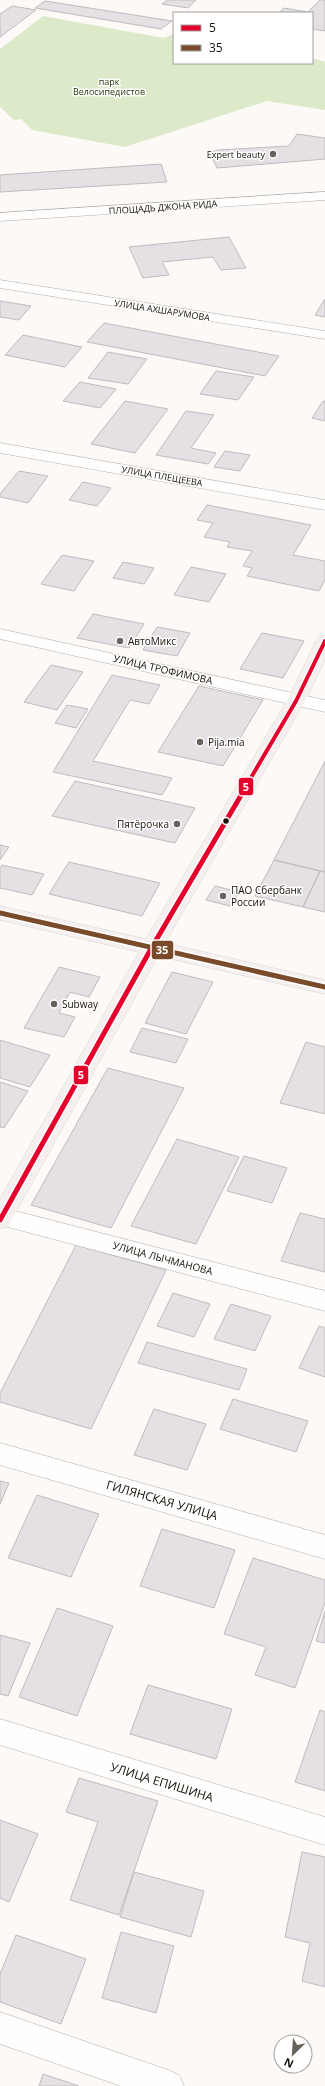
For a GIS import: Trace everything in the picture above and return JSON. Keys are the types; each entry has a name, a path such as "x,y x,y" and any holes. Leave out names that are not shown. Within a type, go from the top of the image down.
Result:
{"main road":[{"path":"1,1218 152,947 296,700 325,641"},
{"path":"0,913 325,987"}],"street":[{"name":"ПЛОЩАДЬ ДЖОНА РИДА","path":"0,217 325,196"},
{"name":"УЛИЦА АХШАРУМОВА","path":"2,284 325,336"},
{"name":"УЛИЦА ПЛЕЩЕЕВА","path":"0,448 325,505"},
{"name":"УЛИЦА ТРОФИМОВА","path":"0,634 325,706"},
{"name":"УЛИЦА ЛЫЧМАНОВА","path":"1,1218 325,1301"},
{"name":"ГИЛЯНСКАЯ УЛИЦА","path":"0,1454 325,1547"},
{"name":"УЛИЦА ЕПИШИНА","path":"0,1732 325,1831"},
{"path":"0,2028 168,2086"}],"green space":[{"name":"парк Велосипедистов","path":"43,16 164,38 173,34 173,64 313,64 313,58 325,62 325,110 267,101 125,147 32,130 21,119 14,120 0,107 0,49"}],"building":[{"path":"167,0 196,0 188,8 162,4"},
{"path":"320,0 325,0 325,31 313,29 313,12 308,12"},
{"path":"45,1 172,21 161,29 35,8"},
{"path":"12,6 36,10 0,37 0,14"},
{"path":"284,8 308,12 280,12"},
{"path":"297,134 325,138 325,159 217,168 211,156 212,152 218,150 289,146"},
{"path":"161,164 167,182 0,192 0,175"},
{"path":"229,237 246,268 221,270 213,257 162,262 169,275 143,278 129,247"},
{"path":"325,299 325,317 315,315"},
{"path":"0,301 31,306 19,320 0,317"},
{"path":"104,323 279,356 265,376 87,342"},
{"path":"23,335 82,347 65,367 5,355"},
{"path":"108,352 147,359 128,384 88,378"},
{"path":"216,371 254,377 238,400 200,394"},
{"path":"80,382 116,389 100,408 63,401"},
{"path":"125,401 168,409 135,453 91,444"},
{"path":"323,401 325,401 325,421 312,418"},
{"path":"186,411 214,415 191,448 216,453 208,464 156,455"},
{"path":"225,451 250,455 240,471 214,467"},
{"path":"19,471 48,476 28,503 0,497 0,494"},
{"path":"83,482 111,488 97,506 69,500"},
{"path":"207,505 311,525 293,555 325,561 325,580 319,591 247,576 252,568 243,566 252,551 227,547 230,542 204,537 213,523 197,520"},
{"path":"62,555 94,561 74,591 41,584"},
{"path":"123,562 154,568 144,584 113,578"},
{"path":"191,567 226,574 209,602 174,595"},
{"path":"93,614 144,624 129,648 77,638"},
{"path":"157,627 190,633 177,656 143,650"},
{"path":"262,633 304,641 283,678 240,669"},
{"path":"51,665 83,672 57,710 24,702"},
{"path":"112,675 160,685 149,704 130,700 93,761 172,778 162,795 53,772"},
{"path":"199,686 263,700 223,766 158,752"},
{"path":"67,705 88,709 76,728 55,723"},
{"path":"325,761 325,872 274,860"},
{"path":"75,781 195,808 175,843 52,816"},
{"path":"0,845 9,847 0,860"},
{"path":"274,860 320,871 303,907 255,896"},
{"path":"69,862 160,883 142,916 49,894"},
{"path":"2,865 44,874 32,895 0,888 0,868"},
{"path":"320,871 325,872 325,912 303,907"},
{"name":"ПАО Сбербанк России","path":"215,886 239,892 230,906 206,900"},
{"path":"59,967 100,977 89,997 70,992 59,1013 75,1017 64,1037 24,1028"},
{"path":"172,972 213,982 186,1034 145,1023"},
{"path":"142,1028 188,1039 176,1063 130,1052"},
{"path":"0,1040 50,1055 30,1087 0,1078"},
{"path":"306,1042 325,1047 325,1114 280,1103"},
{"path":"108,1068 184,1088 111,1228 31,1205"},
{"path":"0,1082 28,1091 4,1128 0,1127"},
{"path":"177,1139 239,1157 196,1244 131,1226"},
{"path":"244,1156 287,1168 272,1203 227,1191"},
{"path":"300,1213 325,1219 325,1272 281,1261"},
{"path":"76,1245 166,1270 91,1429 0,1402 0,1393"},
{"path":"173,1293 210,1304 194,1337 157,1326"},
{"path":"231,1304 271,1316 255,1351 214,1339"},
{"path":"319,1326 325,1328 325,1377 299,1368"},
{"path":"147,1342 247,1369 239,1390 138,1363"},
{"path":"233,1399 308,1421 296,1452 220,1429"},
{"path":"154,1409 206,1424 187,1470 134,1455"},
{"path":"0,1481 9,1483 0,1504"},
{"path":"37,1495 99,1514 71,1577 8,1558"},
{"path":"162,1529 235,1550 214,1608 140,1586"},
{"path":"253,1558 325,1580 325,1603 295,1688 255,1675 266,1647 224,1634"},
{"path":"57,1608 113,1626 77,1716 19,1697"},
{"path":"325,1611 325,1643 316,1641"},
{"path":"0,1635 30,1643 8,1696 0,1694"},
{"path":"148,1685 232,1709 216,1759 130,1734"},
{"path":"320,1710 325,1712 325,1791 295,1782"},
{"path":"79,1778 158,1801 119,1915 70,1900 98,1822 66,1812"},
{"path":"0,1820 38,1834 9,1902 0,1898"},
{"path":"302,1852 325,1857 325,1987 302,1981 310,1943 285,1937"},
{"path":"134,1872 204,1891 191,1937 120,1917"},
{"path":"121,1932 174,1946 156,2013 102,1998"},
{"path":"16,1935 86,1959 61,2024 0,2002 0,1974"},
{"path":"43,2074 79,2086 39,2086"}],"transit line":[{"name":"5","path":"0,1220 152,947 296,701 325,641"},
{"name":"35","path":"0,913 325,987"}],"place":[{"name":"Expert beauty","path":"273,154"},
{"name":"АвтоМикс","path":"120,641"},
{"name":"Pija.mia","path":"200,742"},
{"name":"Пятёрочка","path":"177,824"},
{"name":"ПАО Сбербанк России","path":"223,896"},
{"name":"Subway","path":"54,1004"}]}
